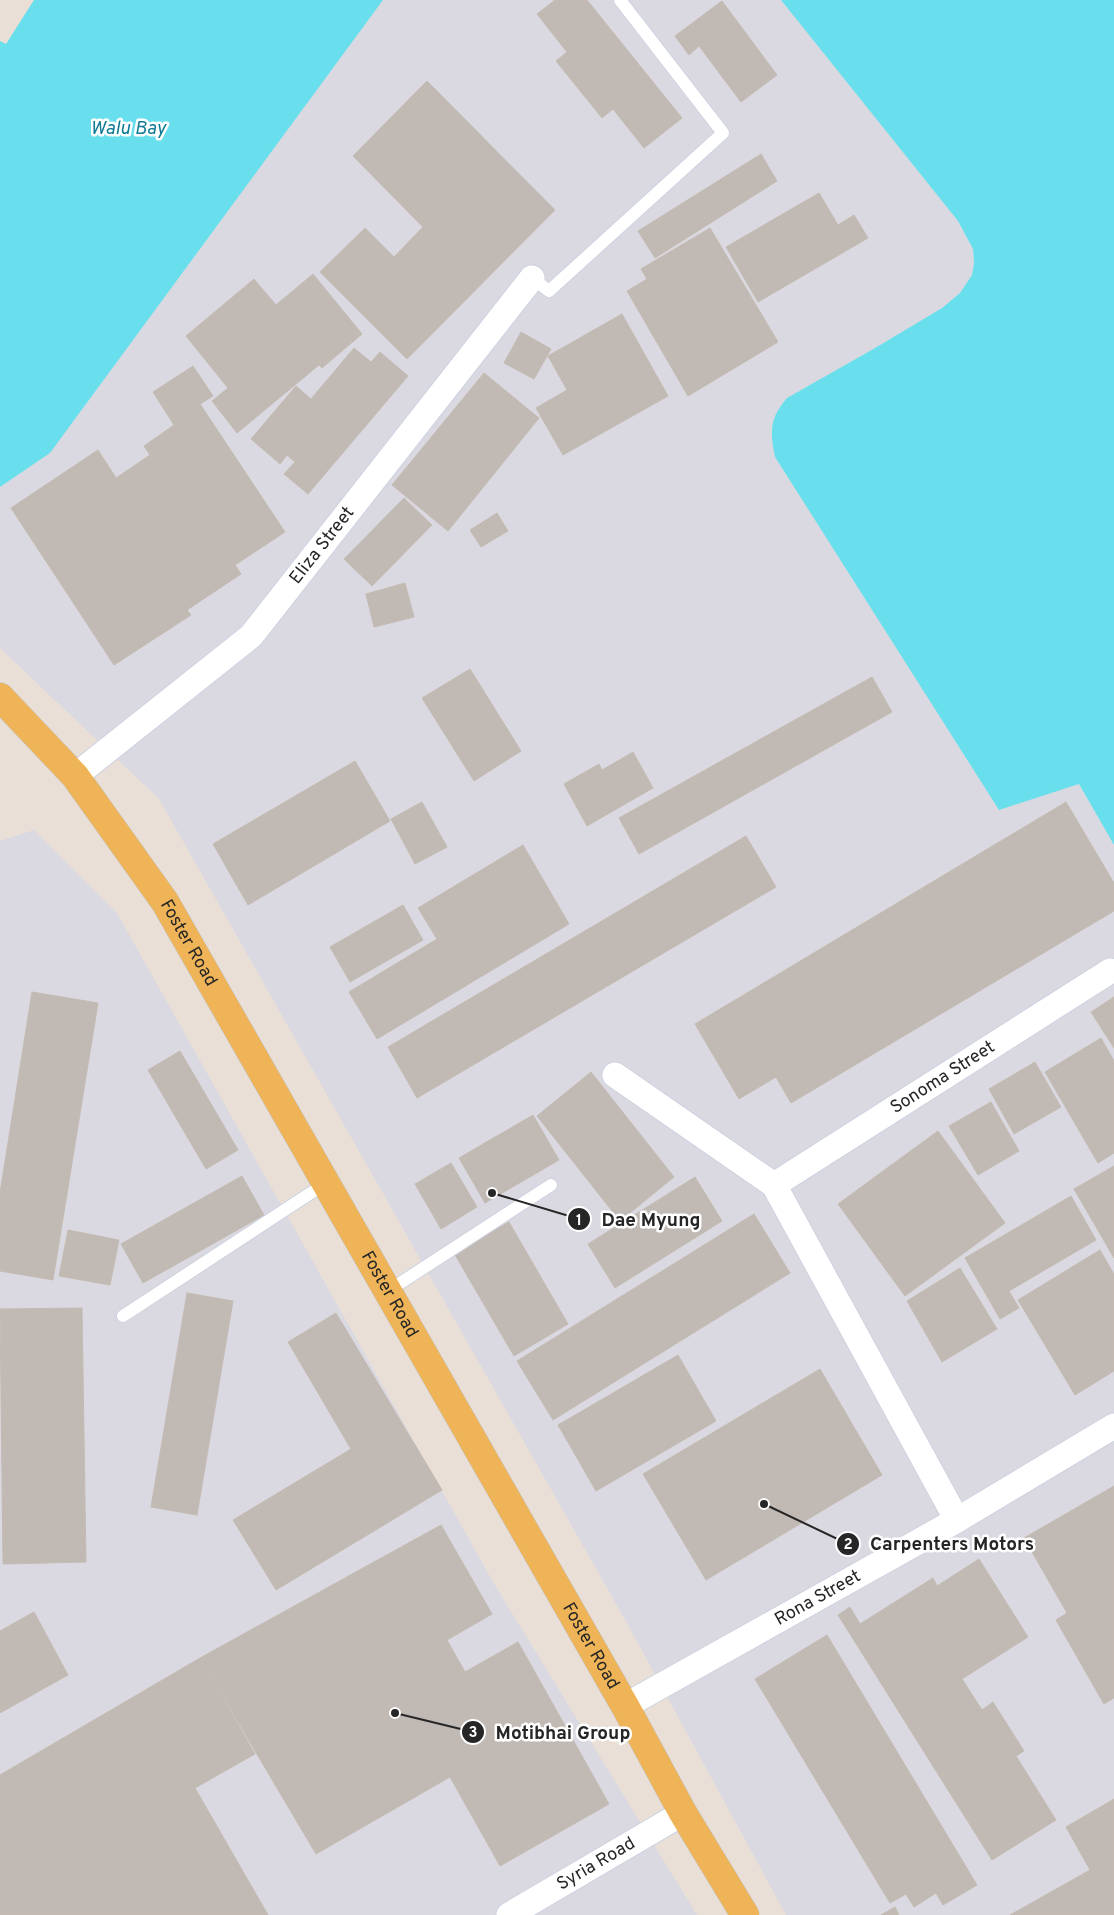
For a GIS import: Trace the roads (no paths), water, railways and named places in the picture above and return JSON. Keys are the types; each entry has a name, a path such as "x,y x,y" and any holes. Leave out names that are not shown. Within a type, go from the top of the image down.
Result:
{"main road":[{"name":"Foster Road","path":"0,697 75,776 165,902 624,1706 683,1813 745,1915"}],"street":[{"name":"Eliza Street","path":"75,776 251,636 532,278"},
{"name":"Sonoma Street","path":"774,1185 1110,971"},
{"path":"615,1076 774,1185 958,1520"},
{"name":"Rona Street","path":"624,1706 958,1520 1114,1426"},
{"name":"Syria Road","path":"509,1915 683,1813"}],"lane":[{"path":"532,278 549,291 723,133 620,0"},
{"path":"123,1316 326,1182"},
{"path":"388,1291 551,1184"}],"water":[{"name":"Walu Bay","path":"34,0 383,0 50,453 0,487 0,41 6,44"},
{"path":"781,0 1114,0 1114,845 1079,784 999,810 775,457 772,426 777,413 787,398 942,308 960,293 972,275 974,263 973,249 958,221"}],"place":[{"name":"Dae Myung","path":"492,1193"},
{"name":"Carpenters Motors","path":"764,1504"},
{"name":"Motibhai Group","path":"395,1713"}]}
